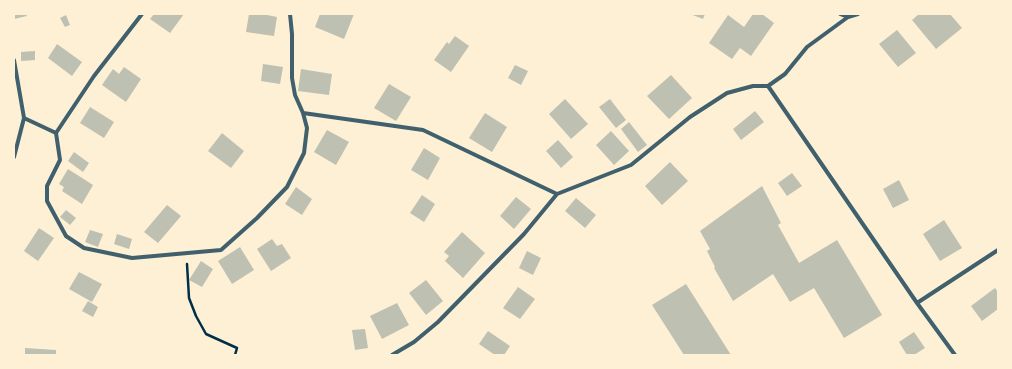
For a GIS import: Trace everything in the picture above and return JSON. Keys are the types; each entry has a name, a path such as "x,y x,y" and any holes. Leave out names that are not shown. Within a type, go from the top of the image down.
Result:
{"street":[{"path":"142,14 94,76 56,133 60,160 47,186 47,201 66,236 84,248 132,258 221,250 257,218 287,187 304,153 307,128 303,113 294,96 290,14"},
{"path":"840,14 848,17"},
{"path":"392,355 414,342 438,322 524,234 557,194 631,165 690,117 727,93 753,86 768,86 785,74 807,47 848,17 858,14"},
{"path":"14,60 24,118 14,157"},
{"path":"768,86 917,303 955,355"},
{"path":"303,113 423,130 557,194"},
{"path":"24,118 56,133"},
{"path":"917,303 998,250"}],"path":[{"path":"187,254 189,298 196,316 206,334 237,348 235,355"}],"building":[{"path":"14,14 26,14 27,16 14,19"},
{"path":"154,14 184,14 170,33 150,19"},
{"path":"249,14 262,14 277,17 274,36 246,32"},
{"path":"320,14 354,14 344,39 315,27"},
{"path":"690,14 705,14 703,19"},
{"path":"753,14 762,14 774,23 751,56 740,48 732,59 709,43 728,15 744,27"},
{"path":"919,14 950,14 962,28 936,49 912,20"},
{"path":"66,15 70,25 65,27 60,18"},
{"path":"897,30 916,53 898,67 879,44"},
{"path":"455,36 469,46 451,72 434,60 447,42 449,44"},
{"path":"57,44 82,62 72,76 48,58"},
{"path":"35,51 35,60 21,61 21,52"},
{"path":"263,64 283,67 280,84 261,81"},
{"path":"515,65 528,71 521,85 508,78"},
{"path":"124,67 141,79 126,102 102,85 113,69 119,74"},
{"path":"301,69 332,74 329,95 298,91"},
{"path":"671,75 692,98 669,119 647,96"},
{"path":"389,84 411,97 396,121 374,108"},
{"path":"565,99 588,124 571,139 549,114"},
{"path":"610,99 626,120 616,128 599,107"},
{"path":"90,107 114,122 104,138 80,123"},
{"path":"755,111 764,122 741,140 733,129"},
{"path":"485,113 507,127 492,152 469,138"},
{"path":"629,122 647,145 638,152 621,129"},
{"path":"327,130 349,142 336,165 314,152"},
{"path":"611,131 629,151 614,165 596,145"},
{"path":"222,133 244,151 231,168 208,151"},
{"path":"558,140 573,157 561,168 546,151"},
{"path":"424,148 440,158 428,180 411,170"},
{"path":"74,152 89,163 83,172 68,161"},
{"path":"670,162 688,181 662,205 645,186"},
{"path":"68,169 93,185 82,204 62,191 64,187 59,184"},
{"path":"792,173 802,186 787,196 778,183"},
{"path":"899,180 909,200 893,208 883,189"},
{"path":"762,186 781,223 778,225 799,263 837,240 882,315 844,338 814,288 790,302 773,274 733,301 714,268 715,267 707,251 710,249 700,231"},
{"path":"296,187 312,199 302,215 285,204"},
{"path":"422,195 435,204 424,222 410,213"},
{"path":"516,197 531,209 514,229 500,216"},
{"path":"576,198 596,215 585,228 565,211"},
{"path":"167,205 181,216 158,243 144,232"},
{"path":"66,210 76,218 70,225 60,217"},
{"path":"944,220 962,248 940,261 923,234"},
{"path":"39,228 54,238 38,261 24,251"},
{"path":"90,230 103,234 98,247 85,242"},
{"path":"462,232 485,253 463,278 445,261 449,256 444,252"},
{"path":"117,234 132,239 129,249 114,244"},
{"path":"272,239 277,246 282,244 291,258 271,271 257,249"},
{"path":"240,247 254,270 232,284 218,261"},
{"path":"527,251 541,258 533,275 519,268"},
{"path":"201,261 213,269 202,287 189,280"},
{"path":"79,272 102,284 92,302 69,289"},
{"path":"426,280 443,301 426,315 409,293"},
{"path":"686,284 731,355 684,355 652,305"},
{"path":"518,287 535,299 520,319 503,308"},
{"path":"995,288 998,292 998,309 982,321 971,306"},
{"path":"88,301 98,307 93,317 82,311"},
{"path":"397,303 409,325 382,339 370,316"},
{"path":"365,329 368,348 355,350 352,330"},
{"path":"488,331 510,346 504,355 495,355 479,344"},
{"path":"914,332 925,348 914,355 907,355 899,342"},
{"path":"25,348 56,350 56,355 25,355"}]}
